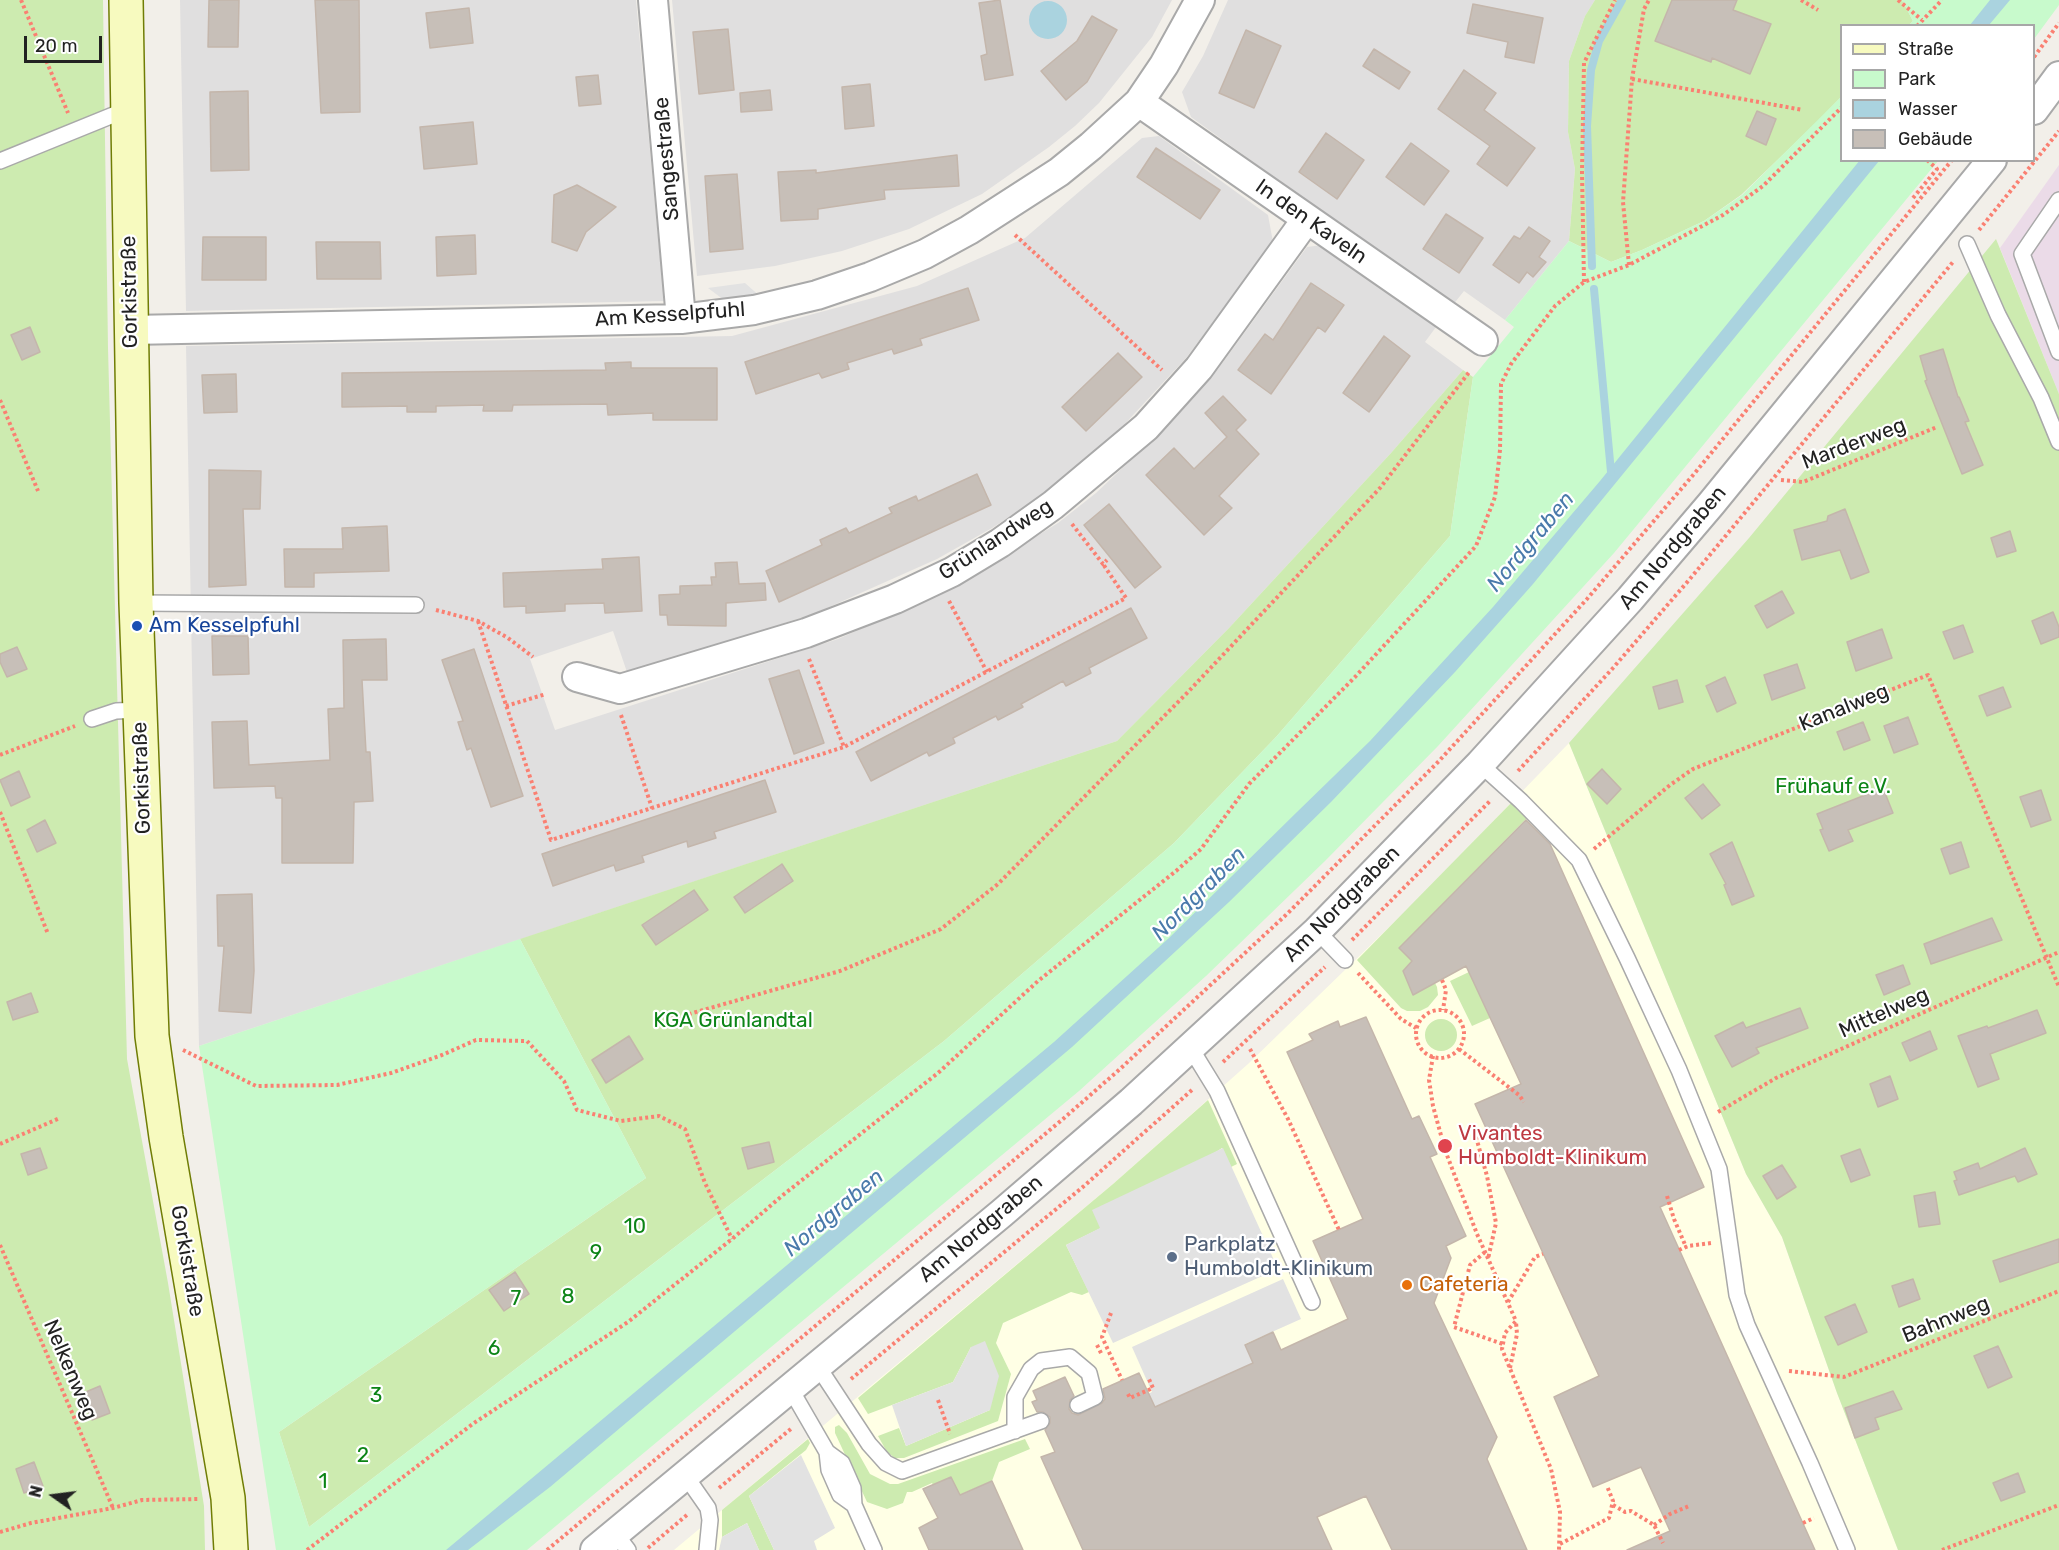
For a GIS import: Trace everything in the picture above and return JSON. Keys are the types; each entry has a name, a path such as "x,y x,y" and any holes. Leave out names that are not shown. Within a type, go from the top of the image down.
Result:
{"main road":[{"name":"Gorkistraße","path":"126,0 136,603 152,1036 170,1160 228,1498 231,1550"}],"street":[{"name":"Sangestraße","path":"654,0 681,319"},
{"name":"Am Kesselpfuhl","path":"131,330 681,319 754,310 817,295 870,277 925,254 969,230 1059,172 1139,102 1164,65 1200,0"},
{"path":"2035,109 2059,76"},
{"name":"In den Kaveln","path":"1139,102 1483,342"},
{"name":"Am Nordgraben","path":"612,1544 685,1475 1002,1213 1131,1102 1317,931 1480,764 1583,652 1696,521 1990,162"},
{"name":"Grünlandweg","path":"578,677 620,689 806,633 895,599 952,572 1000,543 1053,505 1146,427 1199,368 1306,220"}],"lane":[{"path":"0,161 128,109"},
{"path":"2059,200 2022,254 2059,352"},
{"path":"1967,244 1998,315 2041,398 2059,442"},
{"path":"136,603 416,605"},
{"path":"92,719 116,711 139,710"},
{"path":"1480,764 1517,797 1579,860 1628,958 1674,1060 1719,1169 1737,1295 1747,1325 1847,1550"},
{"path":"1317,931 1345,960"},
{"path":"1190,1047 1217,1091 1312,1302"},
{"path":"1015,1431 1015,1397 1031,1369 1041,1361 1070,1357 1089,1373 1095,1397 1078,1405"},
{"path":"817,1365 869,1444 886,1463 903,1471 1041,1421"},
{"path":"790,1388 827,1452 829,1470 840,1495 854,1505 874,1550"},
{"path":"685,1475 708,1508 710,1520 707,1550"}],"path":[{"path":"21,0 75,130"},
{"path":"1584,282 1582,172 1584,63 1615,0"},
{"path":"1629,265 1623,202 1632,79 1644,9 1649,0"},
{"path":"1801,0 1818,10"},
{"path":"1898,0 1922,20"},
{"path":"1919,24 1942,0"},
{"path":"2035,56 2059,23"},
{"path":"1632,79 1803,110"},
{"path":"307,1550 474,1423 628,1322 783,1195 938,1073 1038,981 1201,849 1249,784 1355,677 1476,546 1496,497 1500,450 1501,384 1511,364 1555,306 1584,282 1629,265 1723,215 1763,186 1840,109"},
{"path":"1913,198 1937,170 1929,162"},
{"path":"546,1550 1120,1070 1296,905 1439,761 1587,599 1694,474 1950,162"},
{"path":"1016,235 1162,371"},
{"path":"654,1024 840,971 941,929 998,884 1196,684 1380,489 1470,371"},
{"path":"0,399 38,491"},
{"name":"Marderweg","path":"1780,480 1803,482 1937,427"},
{"path":"478,621 550,840 844,747 1126,598 1071,522"},
{"path":"1103,564 1107,560"},
{"path":"948,599 987,672"},
{"path":"416,605 478,621 508,638 533,657"},
{"path":"808,658 844,747"},
{"name":"Kanalweg","path":"1579,860 1670,785 1693,769 1928,675 2046,957"},
{"path":"506,706 546,694"},
{"path":"619,707 652,808"},
{"path":"0,755 92,719"},
{"path":"0,812 48,934"},
{"name":"Mittelweg","path":"1724,1109 1776,1078 2059,952"},
{"path":"2046,957 2059,987"},
{"path":"1345,960 1401,1018 1416,1028"},
{"path":"1442,980 1446,990 1443,1010"},
{"path":"1443,1010 1455,1015 1462,1024 1464,1037 1458,1049 1450,1055 1438,1058 1427,1054 1419,1047 1416,1028 1420,1020 1430,1012 1443,1010"},
{"path":"152,1036 256,1086 337,1085 392,1073 476,1040 527,1041 564,1081 577,1110 621,1121 659,1116 685,1129 705,1183 732,1239"},
{"path":"1250,1048 1288,1119 1339,1230"},
{"path":"1458,1049 1519,1095 1524,1102"},
{"path":"1433,1056 1429,1080 1442,1139"},
{"path":"0,1144 60,1118"},
{"path":"1476,1137 1488,1176 1496,1223 1488,1260"},
{"path":"1445,1150 1488,1260 1516,1321 1517,1334 1510,1370"},
{"path":"1667,1196 1674,1220 1687,1246 1679,1250"},
{"name":"Nelkenweg","path":"0,1245 113,1508"},
{"path":"1485,1252 1470,1265 1454,1327 1503,1344"},
{"path":"1508,1303 1534,1257 1543,1254"},
{"name":"Bahnweg","path":"1767,1368 1844,1377 2059,1291"},
{"path":"1111,1313 1102,1337 1122,1380"},
{"path":"1516,1321 1505,1333 1502,1349 1551,1469 1560,1512 1559,1547"},
{"path":"1128,1394 1130,1398 1153,1388 1148,1377"},
{"path":"938,1400 948,1428"},
{"path":"1559,1547 1609,1518 1613,1501 1607,1486"},
{"path":"0,1532 31,1523 113,1508 142,1500 228,1498"},
{"path":"1612,1505 1625,1512 1631,1511 1654,1525 1662,1543"},
{"path":"1942,1550 2059,1505"},
{"path":"1654,1525 1670,1514 1689,1506"}],"shaded area":[{"path":"180,0 636,0 664,301 186,311"},
{"path":"672,0 1172,0 1152,37 1099,103 1049,147 982,194 909,229 842,251 775,266 697,276"},
{"path":"1228,0 1595,0 1585,16 1569,61 1568,132 1575,169 1569,241 1505,320 1464,291 1452,306 1191,117 1182,92 1203,56"},
{"path":"1159,136 1268,215 1273,242 1187,357 1108,442 1048,492 992,528 937,559 818,612 628,675 613,631 530,659 555,730 838,639 919,603 1058,523 1096,493 1173,420 1218,369 1307,247 1322,245 1436,327 1425,342 1463,370 1391,453 1229,628 1117,741 199,1046 186,346 732,336 917,286 1025,238 1142,138"},
{"path":"2059,165 2059,394 2000,248"},
{"path":"745,283 762,298 724,300 708,288"},
{"name":"Vivantes Humboldt-Klinikum","path":"1569,743 1746,1174 1782,1237 1837,1393 1898,1550 674,1550 1113,1184 1248,1064 1414,903"},
{"name":"Parkplatz Humboldt-Klinikum","path":"1223,1148 1278,1269 1113,1343 1066,1245 1100,1228 1092,1210"},
{"path":"1283,1279 1301,1319 1245,1344 1253,1363 1145,1412 1140,1398 1152,1392 1132,1347"},
{"path":"985,1341 999,1376 990,1410 906,1446 892,1405 953,1382 971,1347"},
{"path":"801,1455 835,1528 814,1541 817,1550 774,1550 749,1496"},
{"path":"747,1523 759,1550 719,1550 722,1537"}],"green space":[{"path":"0,0 103,0 108,348 127,1059 168,1283 204,1506 205,1550 0,1550"},
{"path":"1595,0 1902,0 1913,21 1910,24 1840,24 1840,98 1817,122 1741,195 1704,221 1611,262 1569,241 1575,169 1568,132 1569,61 1585,16"},
{"path":"1902,0 2059,0 2059,5 2035,38 2035,24 1910,24 1913,21"},
{"path":"1840,98 1840,162 1937,162 1614,553 1438,746 1325,861 1206,976 1079,1091 527,1550 276,1550 199,1046 520,939 646,1178 279,1432 309,1527 944,1041 1174,843 1276,737 1450,536 1473,377 1514,327 1505,320 1569,241 1611,262 1704,221 1742,195"},
{"name":"Frühauf e.V.","path":"1996,239 2059,394 2059,1550 1898,1550 1837,1393 1782,1237 1746,1174 1569,743 1749,538"},
{"name":"KGA Grünlandtal","path":"1463,370 1473,377 1450,536 1276,737 1174,843 944,1041 309,1527 279,1432 646,1178 520,939 1117,741 1229,628 1391,453"},
{"path":"1511,803 1527,818 1399,948 1412,961 1403,971 1413,994 1435,983 1438,995 1428,1007 1420,1011 1407,1011 1401,1008 1357,960"},
{"path":"1469,972 1490,1018 1472,1026 1450,981"},
{"path":"1441,1019 1452,1024 1457,1035 1452,1046 1441,1051 1430,1046 1425,1035 1430,1024"},
{"path":"1208,1100 1237,1164 1231,1167 1222,1148 1101,1228 1066,1245 1089,1292 1082,1295 1071,1292 1003,1323 996,1343 1011,1374 998,1421 904,1458 895,1458 887,1452 878,1436 899,1428 906,1446 990,1410 971,1347 953,1382 868,1414 858,1398 1113,1184"},
{"path":"839,1425 847,1433 870,1474 890,1484 898,1484 1025,1439 1030,1449 999,1462 992,1481 954,1497 957,1490 951,1477 907,1492 903,1503 887,1509 867,1502 835,1433 835,1427"},
{"path":"808,1439 810,1443 806,1450 749,1496 774,1550 759,1550 747,1523 722,1537 722,1510"}],"water":[{"path":"1990,0 2010,0 1990,24 1971,24"},
{"path":"1048,1 1061,7 1067,20 1061,33 1048,39 1035,33 1029,20 1035,7"},
{"path":"1858,162 1878,162 1533,584 1455,672 1331,802 1229,902 1072,1047 550,1487 468,1550 446,1550 1054,1042 1169,938 1370,741 1493,607 1600,481"}],"building":[{"path":"209,0 239,0 238,47 208,47"},
{"path":"315,0 359,0 360,112 321,113"},
{"path":"1000,0 1013,75 985,80 981,56 987,54 979,3"},
{"path":"1672,0 1737,0 1733,10 1771,24 1750,74 1712,58 1711,62 1655,41"},
{"path":"1473,4 1543,18 1534,63 1505,57 1508,42 1467,33"},
{"path":"469,8 473,43 430,48 426,13"},
{"path":"1092,16 1117,30 1087,82 1066,100 1041,71 1077,41"},
{"path":"728,29 734,90 699,94 693,32"},
{"path":"1246,30 1281,46 1254,108 1219,93"},
{"path":"1374,49 1410,72 1399,89 1363,66"},
{"path":"1464,70 1496,93 1484,110 1535,148 1507,186 1477,164 1490,146 1438,109"},
{"path":"598,75 601,104 579,106 576,77"},
{"path":"870,84 874,126 845,129 842,87"},
{"path":"770,90 772,110 741,112 740,93"},
{"path":"248,91 249,170 211,171 210,92"},
{"path":"1757,111 1776,119 1766,145 1746,136"},
{"path":"473,122 477,164 424,169 420,127"},
{"path":"1326,133 1364,160 1337,199 1299,172"},
{"path":"1411,143 1449,171 1424,205 1386,177"},
{"path":"1156,148 1220,190 1200,219 1137,177"},
{"path":"957,155 959,186 884,190 885,199 818,209 818,219 781,221 778,172 816,170 816,173"},
{"path":"737,174 743,249 710,252 705,176"},
{"path":"577,185 616,207 586,232 577,251 552,242 554,195"},
{"path":"1446,214 1483,238 1459,273 1423,249"},
{"path":"1529,227 1550,241 1539,257 1546,262 1533,277 1527,272 1519,283 1493,265 1514,236 1520,239"},
{"path":"475,235 476,274 437,276 436,237"},
{"path":"203,237 266,237 266,280 202,280"},
{"path":"316,242 380,242 381,279 317,279"},
{"path":"1311,283 1344,305 1325,332 1318,327 1271,394 1238,370 1265,334 1273,340"},
{"path":"968,288 979,320 920,339 922,345 894,354 892,349 847,363 849,369 822,378 819,373 756,394 745,362"},
{"path":"30,327 40,352 22,360 11,335"},
{"path":"1384,336 1410,356 1369,412 1343,393"},
{"path":"1943,349 1958,397 1969,421 1965,422 1983,465 1962,474 1925,381 1927,380 1920,356"},
{"path":"1118,353 1142,377 1086,431 1062,407"},
{"path":"631,362 631,368 717,368 717,420 653,420 653,413 608,415 607,404 513,405 512,411 483,411 484,405 436,406 436,412 407,412 407,406 342,407 342,373 606,370 605,363"},
{"path":"236,374 237,412 204,413 202,375"},
{"path":"1223,396 1246,420 1236,430 1259,454 1219,496 1232,508 1204,535 1146,475 1174,448 1194,469 1227,437 1205,413"},
{"path":"209,470 261,471 260,509 243,509 246,585 209,587"},
{"path":"977,474 991,505 779,602 766,571 822,545 820,540 846,528 849,533 892,513 889,508 916,496 918,501"},
{"path":"1109,504 1161,567 1135,588 1084,525"},
{"path":"1845,509 1869,572 1851,579 1840,550 1802,560 1794,530 1827,521 1828,516"},
{"path":"387,526 389,571 314,573 314,587 285,587 284,549 343,549 342,528"},
{"path":"2010,531 2016,551 1997,557 1991,538"},
{"path":"639,557 642,611 605,613 604,603 565,604 565,611 526,613 526,606 504,607 503,573 603,569 602,559"},
{"path":"737,562 739,584 765,583 766,600 726,603 726,626 668,625 667,615 660,615 659,595 680,594 680,586 712,585 711,577 716,577 715,563"},
{"path":"1782,591 1794,613 1767,628 1755,606"},
{"path":"1131,608 1147,638 1089,668 1091,673 1066,686 1063,681 1021,704 1023,707 998,720 996,716 953,738 955,743 929,756 927,752 871,781 856,752"},
{"path":"2053,612 2059,627 2059,637 2041,644 2032,621"},
{"path":"1963,625 1973,652 1954,659 1943,632"},
{"path":"1882,629 1892,658 1856,671 1847,642"},
{"path":"212,636 248,636 249,674 213,675"},
{"path":"386,639 387,680 362,680 366,752 370,752 373,801 354,802 353,863 282,863 282,798 276,798 275,786 214,788 212,722 247,721 249,765 330,760 328,709 344,708 343,640"},
{"path":"17,647 27,669 7,677 0,662 0,654"},
{"path":"474,649 523,796 491,807 471,748 467,750 458,722 463,721 442,660"},
{"path":"1797,664 1805,688 1772,700 1764,675"},
{"path":"799,670 824,743 794,754 769,679"},
{"path":"1725,677 1736,703 1717,712 1706,686"},
{"path":"1677,680 1683,702 1659,709 1653,687"},
{"path":"2003,687 2011,707 1987,716 1979,696"},
{"path":"1908,717 1918,744 1894,753 1884,726"},
{"path":"1863,722 1870,740 1844,750 1837,732"},
{"path":"1602,769 1621,789 1607,804 1587,784"},
{"path":"19,771 30,797 11,806 0,780"},
{"path":"765,780 776,812 714,832 716,838 688,847 687,841 642,856 644,862 616,871 614,865 553,886 542,854"},
{"path":"1703,784 1720,805 1702,819 1685,798"},
{"path":"1883,788 1893,813 1848,830 1853,841 1829,851 1820,830 1823,829 1817,814"},
{"path":"2041,790 2051,820 2031,827 2020,797"},
{"path":"45,820 56,843 37,852 27,830"},
{"path":"1526,820 1550,844 1704,1187 1660,1207 1815,1550 1627,1550 1670,1531 1641,1467 1593,1487 1554,1397 1599,1376 1475,1104 1521,1084 1466,966 1413,995 1403,971 1412,961 1399,948"},
{"path":"1732,842 1754,896 1732,905 1724,885 1726,884 1710,854"},
{"path":"1961,842 1969,867 1950,874 1941,849"},
{"path":"782,864 793,881 745,913 734,897"},
{"path":"694,890 708,910 656,945 642,925"},
{"path":"252,894 254,971 251,1013 219,1011 224,946 218,946 217,895"},
{"path":"1992,918 2002,940 1931,964 1924,944"},
{"path":"1903,965 1910,984 1884,995 1876,975"},
{"path":"31,993 38,1012 13,1020 7,1002"},
{"path":"1800,1008 1808,1028 1756,1048 1759,1053 1732,1067 1715,1036 1743,1022 1746,1028"},
{"path":"2037,1010 2046,1033 1990,1054 1999,1079 1978,1087 1958,1036"},
{"path":"1366,1017 1412,1119 1419,1116 1437,1154 1430,1157 1466,1236 1446,1246 1451,1258 1434,1303 1497,1437 1487,1459 1527,1550 1392,1550 1366,1496 1317,1517 1332,1550 1083,1550 1041,1457 1055,1452 1045,1430 1050,1423 1050,1417 1043,1412 1037,1412 1032,1402 1037,1400 1033,1391 1065,1377 1074,1396 1070,1400 1069,1409 1078,1415 1102,1403 1105,1399 1103,1389 1139,1373 1155,1407 1253,1363 1245,1345 1273,1332 1281,1350 1348,1319 1313,1241 1363,1219 1287,1052 1313,1040 1309,1034 1338,1021 1340,1027"},
{"path":"1930,1031 1937,1049 1910,1061 1902,1043"},
{"path":"629,1036 643,1059 606,1083 592,1060"},
{"path":"1890,1076 1898,1099 1878,1107 1870,1084"},
{"path":"769,1142 774,1162 748,1169 742,1148"},
{"path":"40,1148 47,1168 28,1175 21,1154"},
{"path":"2025,1148 2037,1174 2018,1182 2015,1176 1959,1195 1954,1181 1957,1180 1954,1172 1978,1163 1980,1169"},
{"path":"1860,1149 1870,1175 1851,1182 1841,1156"},
{"path":"1782,1165 1796,1187 1777,1199 1763,1176"},
{"path":"1935,1192 1940,1224 1919,1227 1914,1196"},
{"path":"2059,1239 2059,1262 2000,1282 1993,1261"},
{"path":"515,1272 529,1294 504,1311 489,1290"},
{"path":"1913,1279 1920,1299 1899,1307 1892,1286"},
{"path":"1855,1304 1867,1332 1838,1345 1825,1317"},
{"path":"1998,1346 2012,1377 1988,1388 1974,1356"},
{"path":"100,1386 110,1413 92,1420 81,1394"},
{"path":"1893,1391 1902,1409 1875,1418 1879,1429 1855,1438 1845,1408"},
{"path":"34,1462 43,1486 24,1493 16,1469"},
{"path":"2018,1473 2025,1492 2001,1501 1993,1483"},
{"path":"951,1477 960,1495 992,1481 1023,1550 929,1550 919,1528 938,1518 923,1489"}],"waterway":[{"path":"1592,266 1587,126 1591,70 1599,41 1622,0"},
{"path":"1594,289 1611,472"}],"place":[{"name":"Am Kesselpfuhl","path":"137,626"},
{"name":"Vivantes Humboldt-Klinikum","path":"1445,1146"},
{"name":"Parkplatz Humboldt-Klinikum","path":"1172,1257"},
{"name":"Cafeteria","path":"1407,1285"}],"water label":[{"name":"Nordgraben","path":"1531,542"},
{"name":"Nordgraben","path":"1199,894"},
{"name":"Nordgraben","path":"834,1213"}],"park label":[{"name":"10","path":"635,1227"},
{"name":"9","path":"596,1253"},
{"name":"8","path":"568,1297"},
{"name":"7","path":"516,1299"},
{"name":"6","path":"494,1349"},
{"name":"3","path":"376,1396"},
{"name":"2","path":"363,1456"},
{"name":"1","path":"323,1482"}]}
